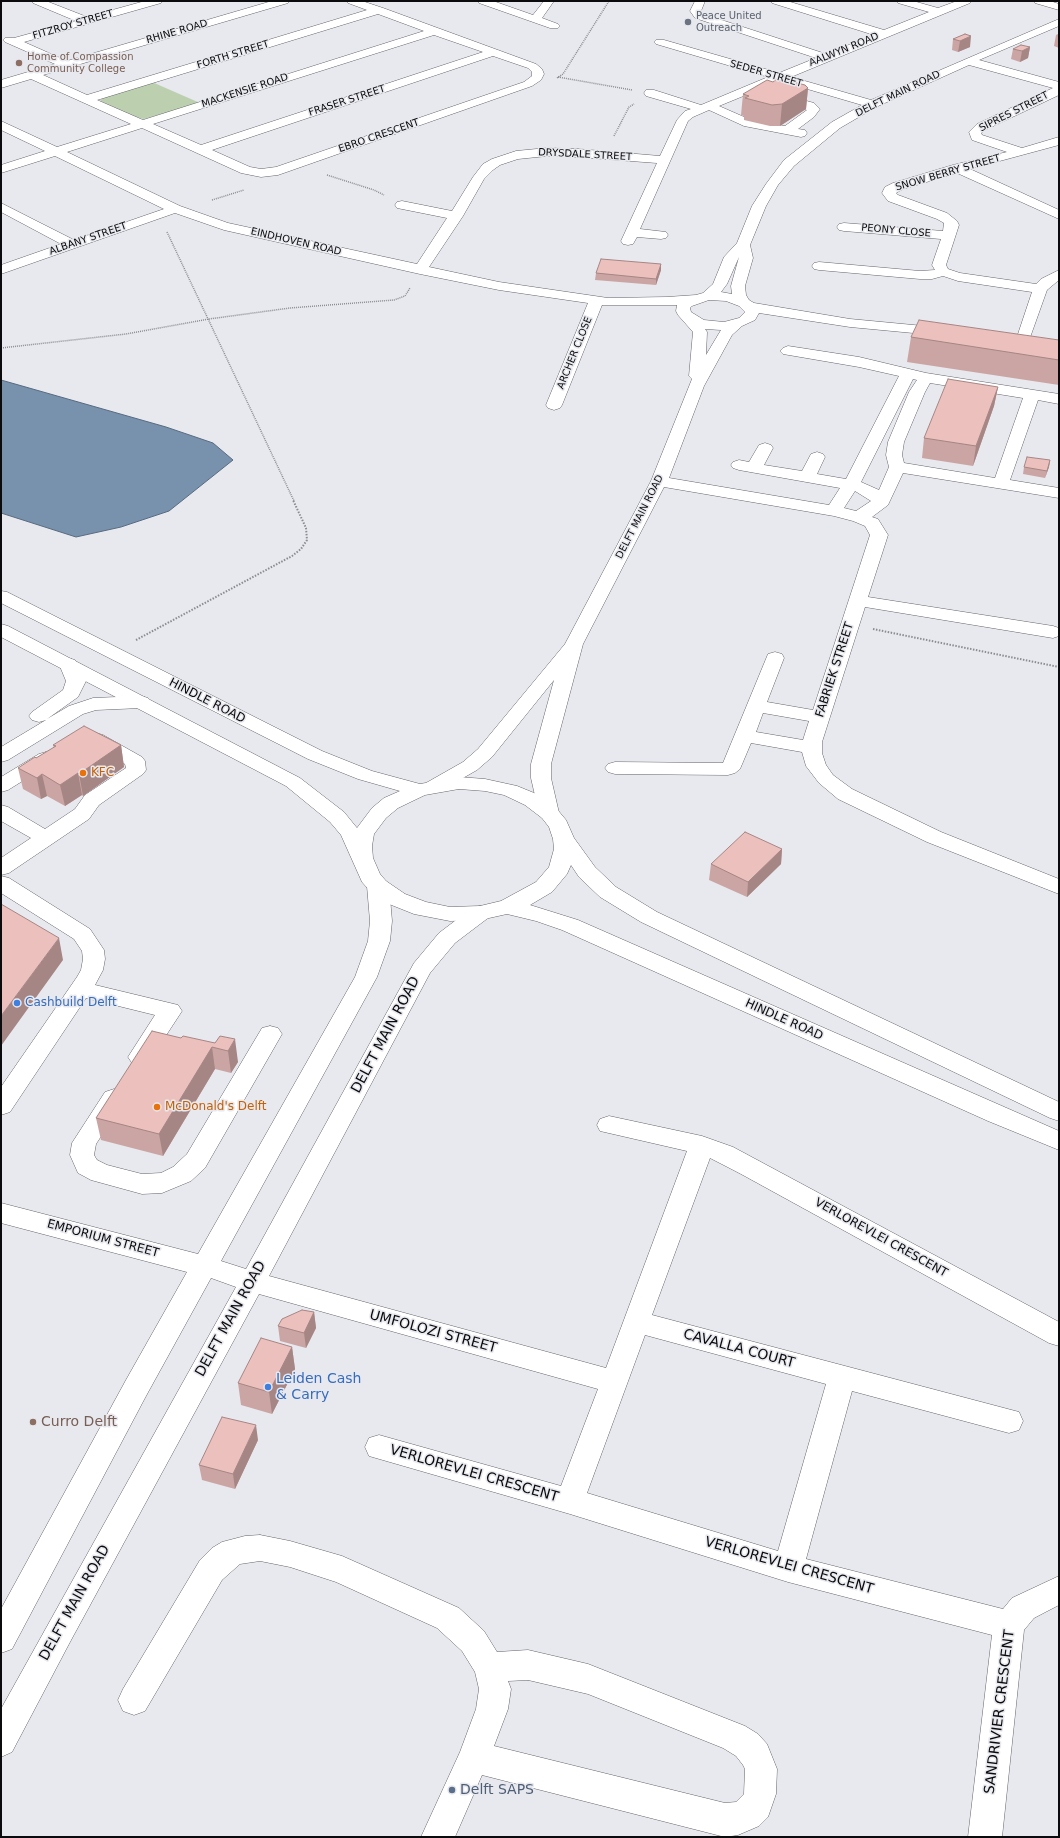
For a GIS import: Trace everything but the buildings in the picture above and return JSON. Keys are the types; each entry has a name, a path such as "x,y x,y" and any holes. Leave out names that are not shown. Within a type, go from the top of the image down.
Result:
{"street":[{"path":"37,1 86,21"},
{"name":"FITZROY STREET","path":"13,42 155,1"},
{"path":"352,1 532,66 538,71 538,74"},
{"path":"483,1 554,26"},
{"path":"536,19 549,1"},
{"path":"700,1 695,11 699,16 826,58"},
{"path":"776,1 884,34"},
{"path":"902,1 939,12"},
{"name":"AALWYN ROAD","path":"661,235 630,237 683,120 689,114 966,1"},
{"name":"RHINE ROAD","path":"1,84 277,2"},
{"path":"1047,2 1059,6"},
{"name":"FORTH STREET","path":"87,99 378,10"},
{"name":"DELFT MAIN ROAD","path":"708,296 715,291 720,284 731,257 743,245 759,206 772,184 789,163 820,137 872,104 1059,22"},
{"name":"MACKENSIE ROAD","path":"1,169 434,31"},
{"path":"1,36 66,65"},
{"name":"SEDER STREET","path":"660,42 777,78 872,104"},
{"name":"FRASER STREET","path":"200,150 494,52"},
{"path":"968,61 1059,86"},
{"path":"1,72 16,79"},
{"name":"EBRO CRESCENT","path":"32,75 255,173 273,172 294,166 528,84 537,78 538,74"},
{"name":"SIPRES STREET","path":"1022,152 976,137 975,132 981,127 1059,90"},
{"path":"650,93 723,112 748,123 820,137"},
{"path":"723,112 762,97 787,99 813,108 813,112 788,130"},
{"name":"EINDHOVEN ROAD","path":"1,125 175,209 237,229 420,270 499,286 603,301 688,318 712,326 740,323 850,323"},
{"name":"SNOW BERRY STREET","path":"943,272 939,265 952,223 947,218 893,198 889,193 890,190 898,186 958,168 1059,141"},
{"name":"DRYSDALE STREET","path":"420,270 456,216 479,177 488,167 496,162 516,155 534,153 605,155 664,160"},
{"path":"958,168 1059,215"},
{"path":"402,204 456,216"},
{"path":"1,207 73,245"},
{"name":"ALBANY STREET","path":"1,270 175,209"},
{"name":"PEONY CLOSE","path":"844,226 948,235"},
{"name":"DELFT MAIN ROAD","path":"743,245 746,258 738,286 739,295 746,304"},
{"path":"819,266 920,275 932,275 943,272 958,277 1040,289"},
{"path":"1037,345 1015,342 1040,289 1051,278 1059,274"},
{"name":"EINDHOVEN ROAD","path":"603,301 667,301 694,299 708,296 728,297 770,311 850,323"},
{"path":"688,318 683,311 684,307 694,299"},
{"name":"ARCHER CLOSE","path":"554,405 603,301"},
{"path":"740,323 750,317 752,312 746,304"},
{"name":"DELFT MAIN ROAD","path":"688,318 700,332 696,386"},
{"name":"DELFT MAIN ROAD","path":"426,788 470,766 485,753 574,644 659,481 696,386 726,333 740,323"},
{"path":"850,323 960,334"},
{"path":"788,351 859,362 926,378 1059,399"},
{"path":"834,512 851,484 908,373"},
{"path":"859,517 870,511 882,501 897,467 894,455 896,442 917,392 926,378"},
{"path":"1001,483 1032,395"},
{"path":"765,448 747,466 851,484 869,491 882,501"},
{"path":"807,477 817,458"},
{"path":"897,467 1059,493"},
{"name":"FABRIEK STREET","path":"659,481 859,517 872,523 878,529 880,535 811,748"},
{"name":"HINDLE ROAD","path":"1,596 314,755 342,767 377,779 426,788"},
{"path":"858,601 1053,632"},
{"path":"1,630 294,782 337,817 350,833 370,877 378,886 397,899 422,909 450,914 480,913 507,907 534,894 553,878 563,859 564,839"},
{"name":"DELFT MAIN ROAD","path":"549,813 541,778 541,764 574,644"},
{"path":"615,768 728,769 733,765 758,706 775,658"},
{"path":"1,741 71,693 76,681 68,664"},
{"path":"1,756 76,710 93,704 112,702 141,702"},
{"path":"758,706 820,717"},
{"path":"744,736 811,748 816,766 826,779 845,794 934,837 1059,887"},
{"path":"1,868 82,814 92,800 136,770 135,761 130,757 92,738 78,739"},
{"path":"1,786 59,749"},
{"path":"362,858 361,846 364,834 370,823 391,803 426,788 459,784 485,785 510,790 532,800 549,813 559,826 564,839 587,872 608,892 649,917 1059,1112"},
{"path":"1,812 46,838"},
{"path":"1,884 74,927 88,941 94,959 92,970 81,990 1,1106"},
{"path":"1,1639 136,1388 366,977 379,941 381,921 378,886"},
{"name":"HINDLE ROAD","path":"507,907 541,915 570,925 996,1115 1059,1141"},
{"name":"DELFT MAIN ROAD","path":"5,1724 252,1282 422,968 447,938 480,913"},
{"path":"81,990 170,1011 82,1149 84,1160 93,1170 142,1184 162,1183 173,1180 193,1164 270,1034"},
{"name":"VERLOREVLEI CRESCENT","path":"609,1125 702,1145 750,1167 1059,1335"},
{"name":"VERLOREVLEI CRESCENT","path":"570,1501 702,1145"},
{"name":"EMPORIUM STREET","path":"1,1213 205,1266 252,1282"},
{"name":"UMFOLOZI STREET","path":"252,1282 614,1382"},
{"name":"CAVALLA COURT","path":"636,1322 1009,1422"},
{"path":"788,1568 842,1377"},
{"name":"VERLOREVLEI CRESCENT","path":"379,1447 570,1501 788,1568 1009,1625"},
{"path":"134,1700 211,1570 223,1558 233,1552 245,1549 260,1548 290,1554 342,1570 448,1618 473,1640 489,1667 495,1689 492,1709 474,1757 438,1837"},
{"name":"SANDRIVIER CRESCENT","path":"985,1837 1009,1625 1023,1608 1059,1590"},
{"path":"474,1757 725,1820 747,1814 756,1805 760,1794 761,1769 756,1755 747,1745 734,1737 624,1692 588,1679 528,1665 489,1667"}],"path":[{"path":"538,74 650,93"},
{"path":"605,155 628,107 650,93"},
{"path":"294,166 374,190 402,204"},
{"path":"132,642 292,556 301,549 307,540 306,528 170,235 153,217"},
{"path":"1,348 126,334 209,319 290,308 394,300 405,296 420,270"},
{"path":"850,625 1059,667"}],"green space":[{"path":"152,82 200,103 144,119 135,117 100,101 103,97"}],"water":[{"path":"1,380 166,427 213,443 233,460 169,511 121,527 76,537 1,513"}],"place":[{"name":"Peace United Outreach","path":"688,22"},
{"name":"Home of Compassion Community College","path":"19,63"},
{"name":"KFC","path":"83,773"},
{"name":"Cashbuild Delft","path":"17,1003"},
{"name":"McDonald's Delft","path":"157,1107"},
{"name":"Leiden Cash & Carry","path":"268,1387"},
{"name":"Curro Delft","path":"33,1422"},
{"name":"Delft SAPS","path":"452,1790"}]}
